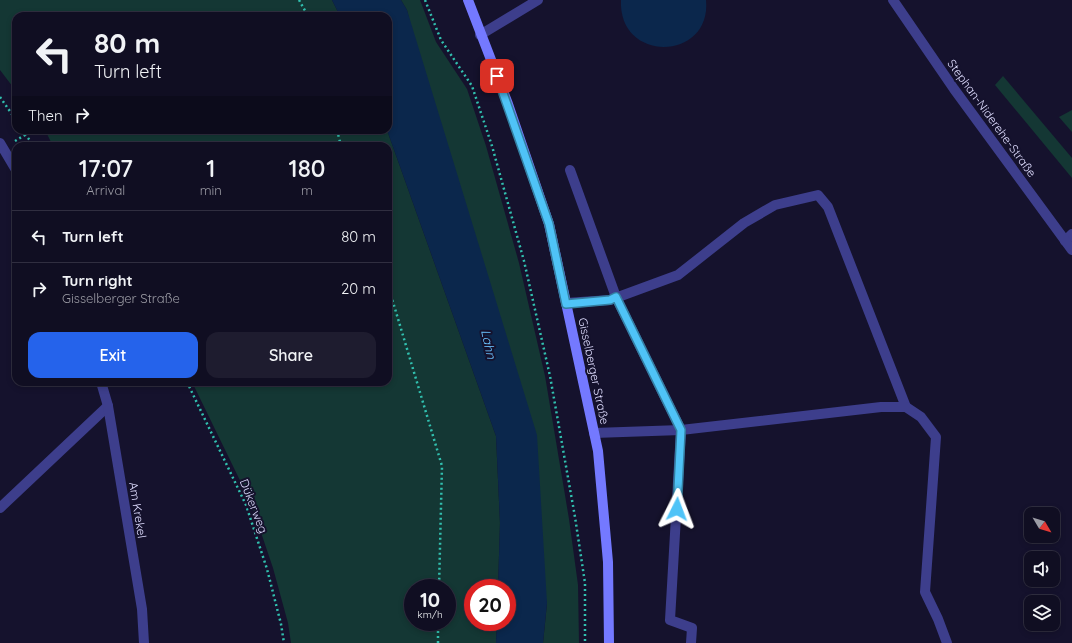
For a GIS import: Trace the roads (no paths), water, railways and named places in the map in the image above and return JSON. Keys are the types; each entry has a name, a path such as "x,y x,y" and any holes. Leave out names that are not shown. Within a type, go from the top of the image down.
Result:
{"main road":[{"name":"Gisselberger Straße","path":"468,0 480,35 508,104 549,224 598,451 608,562 609,643"}],"street":[{"path":"480,35 538,0"},
{"name":"Stephan-Niderehe-Straße","path":"892,0 954,89 1069,238 1072,250"},
{"path":"0,143 12,163"},
{"path":"570,170 616,297 681,430 670,620 692,628 691,643"},
{"path":"566,304 610,300 678,275 744,223 775,205 818,195 828,207 906,407"},
{"name":"Am Krekel","path":"102,386 108,406 142,610 144,643"},
{"path":"0,508 108,406"},
{"path":"594,433 681,430 881,407 906,407 921,417 936,437 925,592 938,618 947,643"}],"water":[{"name":"Lahn","path":"332,0 401,0 407,10 537,435 547,603 543,643 496,643 497,631 516,631 516,579 498,579 500,523 496,436 388,134 392,134 392,12 338,12"},
{"path":"621,0 706,0 704,20 695,35 681,44 665,47 648,44 634,36 624,21"}]}
